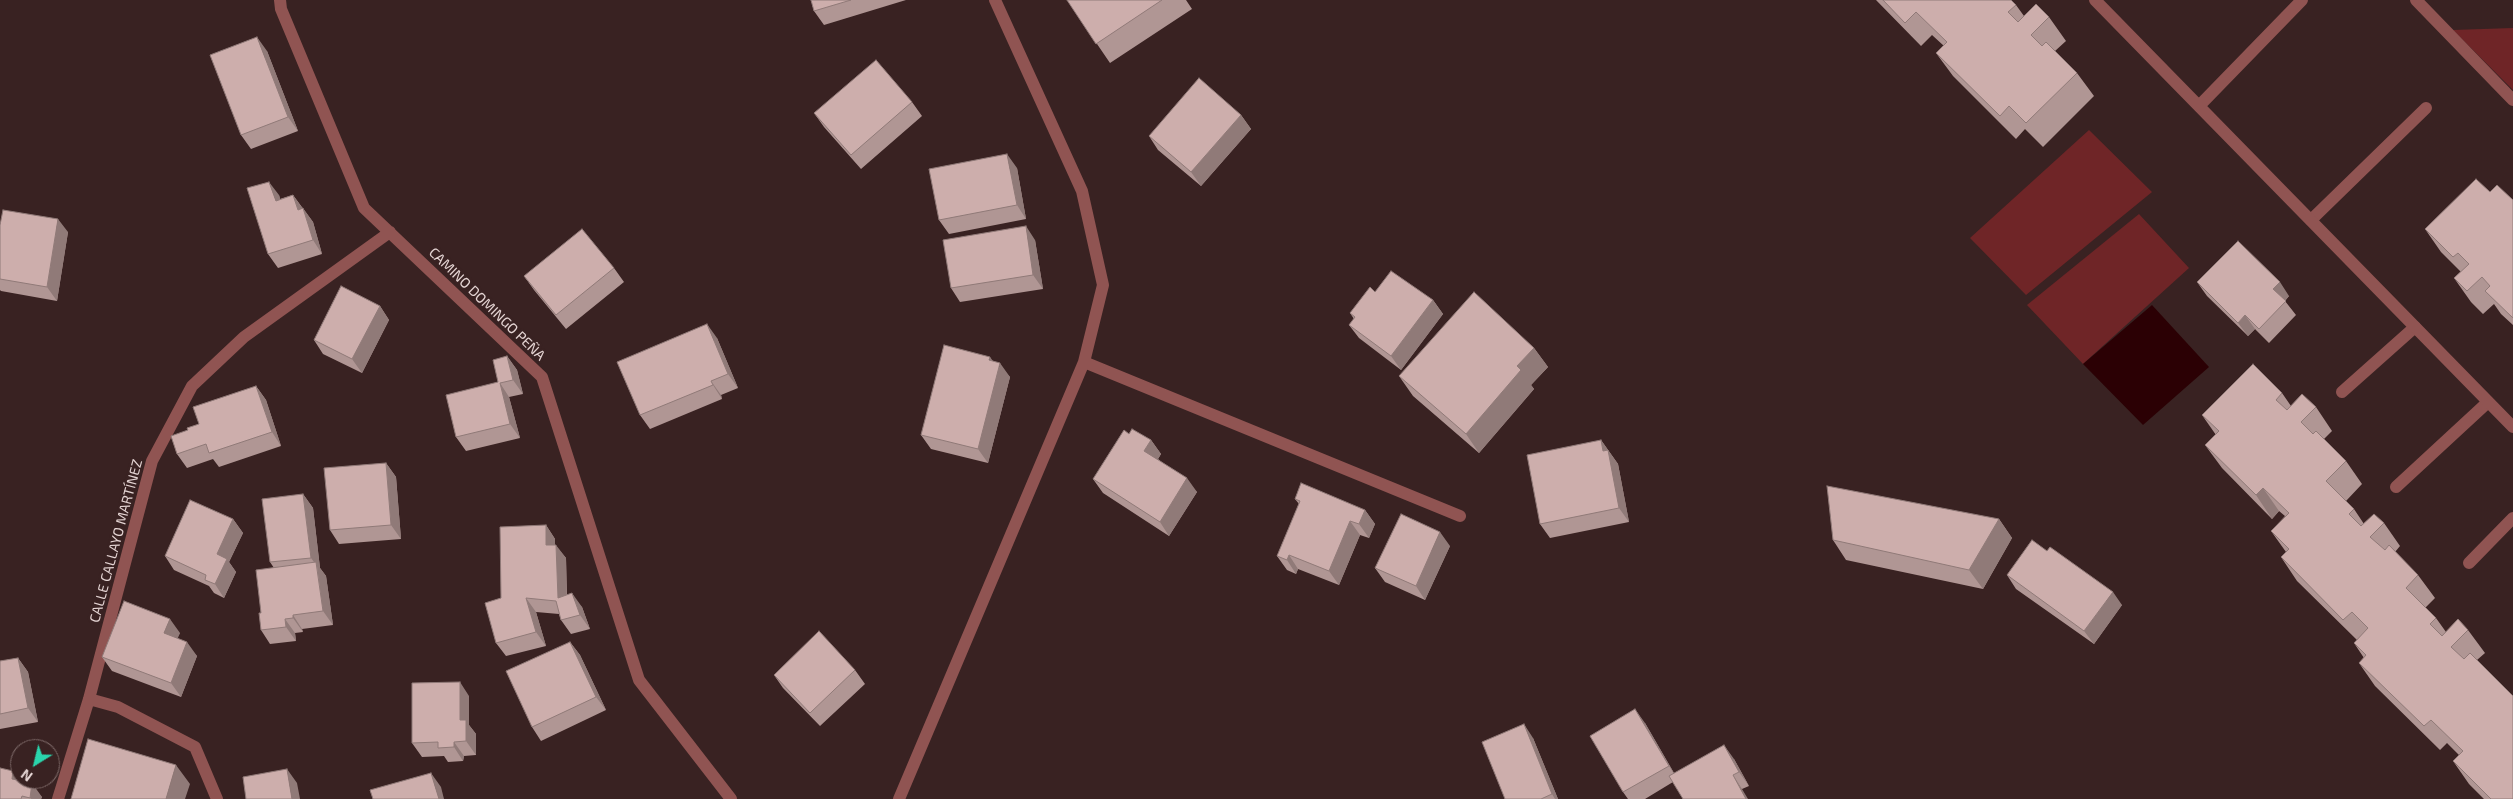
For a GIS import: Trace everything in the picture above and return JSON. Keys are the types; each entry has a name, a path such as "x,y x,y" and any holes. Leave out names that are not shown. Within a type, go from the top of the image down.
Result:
{"street":[{"name":"CAMINO DOMINGO PEÑA","path":"280,0 281,9 364,208 542,377 639,680 731,799"},
{"path":"899,799 1084,362 1103,286 1082,191 995,0"},
{"path":"2095,0 2513,427"},
{"path":"2199,106 2302,0"},
{"path":"2416,0 2513,100"},
{"path":"2311,220 2426,108"},
{"name":"CALLE CALLAYO MARTÍNEZ","path":"58,799 88,699 152,461 192,386 244,338 390,232"},
{"path":"2342,392 2416,327"},
{"path":"1084,362 1460,516"},
{"path":"2396,487 2488,402"},
{"path":"2469,563 2513,518"},
{"path":"88,699 118,707 195,747 216,799"}],"shaded area":[{"path":"2513,28 2513,90 2453,30"},
{"path":"2089,130 2152,192 2026,295 1970,238"},
{"path":"2139,214 2189,268 2083,364 2027,305"},
{"path":"2152,305 2209,367 2143,425 2083,364"}],"building":[{"path":"811,0 851,0 814,11"},
{"path":"1067,0 1162,0 1096,44"},
{"path":"1883,0 2011,0 2016,5 2008,12 2018,22 2036,4 2049,17 2031,35 2042,46 2046,42 2077,73 2026,123 2009,106 2000,116 1936,53 1947,42 1916,12 1905,23"},
{"path":"257,37 288,117 241,135 210,55"},
{"path":"876,60 912,102 851,155 814,113"},
{"path":"1199,78 1241,115 1191,172 1149,136"},
{"path":"1007,154 1017,205 939,220 929,169"},
{"path":"2476,179 2490,192 2497,185 2513,200 2513,318 2485,291 2490,286 2482,277 2467,291 2454,278 2469,264 2458,253 2453,257 2425,229"},
{"path":"269,182 276,201 293,195 298,210 303,208 313,240 268,254 247,188"},
{"path":"3,210 58,219 47,287 0,279 0,225"},
{"path":"1026,226 1033,275 951,288 943,240"},
{"path":"582,229 614,268 556,315 524,276"},
{"path":"2238,241 2280,282 2273,289 2286,301 2259,329 2245,315 2238,323 2197,282"},
{"path":"1391,271 1433,300 1391,356 1349,325 1355,317 1350,313 1370,287 1375,292"},
{"path":"341,286 380,306 352,359 314,340"},
{"path":"1474,292 1534,348 1517,366 1521,370 1466,434 1399,376"},
{"path":"707,324 728,374 711,381 713,385 640,415 617,362"},
{"path":"944,345 990,357 989,360 1000,363 978,449 921,435"},
{"path":"507,356 513,380 500,383 510,424 456,437 446,395 498,382 493,360"},
{"path":"2253,364 2282,393 2276,400 2287,410 2302,394 2316,407 2301,422 2313,434 2316,431 2346,461 2326,481 2354,509 2349,514 2361,526 2374,514 2384,523 2370,537 2385,550 2389,545 2418,575 2406,588 2436,618 2430,624 2442,636 2458,619 2468,630 2451,647 2464,659 2470,653 2513,696 2513,799 2491,799 2453,761 2463,751 2431,720 2424,726 2359,663 2366,655 2354,643 2368,628 2352,612 2343,620 2281,557 2289,549 2271,531 2289,513 2263,488 2256,495 2205,445 2219,431 2202,415"},
{"path":"256,386 272,432 209,453 206,444 177,454 171,436 199,424 193,407"},
{"path":"1132,429 1151,440 1144,451 1187,478 1160,522 1093,479 1124,430 1129,434"},
{"path":"1601,440 1603,451 1608,450 1619,508 1540,524 1527,455"},
{"path":"386,463 391,525 330,530 324,468"},
{"path":"1301,483 1365,510 1359,524 1350,521 1329,571 1289,555 1287,560 1277,556 1300,501 1295,499"},
{"path":"1827,486 1999,519 1969,570 1833,540"},
{"path":"303,494 311,558 270,562 262,499"},
{"path":"190,500 233,519 217,554 227,559 215,584 205,580 206,575 165,556"},
{"path":"1401,514 1440,532 1416,586 1375,568"},
{"path":"546,525 546,545 556,545 558,598 572,593 580,615 561,620 556,601 526,598 536,632 496,643 485,603 501,598 500,527"},
{"path":"2032,540 2047,551 2050,547 2113,592 2084,631 2007,575"},
{"path":"316,562 323,611 293,615 293,618 285,619 286,627 261,630 256,570"},
{"path":"124,601 170,619 164,633 187,642 171,683 102,657"},
{"path":"819,631 855,670 810,713 774,675"},
{"path":"570,642 596,697 532,727 506,671"},
{"path":"18,658 28,708 0,714 0,661"},
{"path":"460,682 460,720 466,720 466,741 454,742 454,747 438,748 438,742 412,743 412,683"},
{"path":"1635,709 1669,766 1623,792 1590,736"},
{"path":"1524,724 1552,794 1541,799 1505,799 1482,742"},
{"path":"88,739 176,765 166,799 71,799"},
{"path":"1724,745 1739,772 1733,775 1746,799 1683,799 1669,776"},
{"path":"0,768 10,770 10,789 31,789 30,798 22,796 21,799 0,799"},
{"path":"287,769 292,799 246,799 243,777"},
{"path":"431,773 439,799 373,799 370,790"}]}
